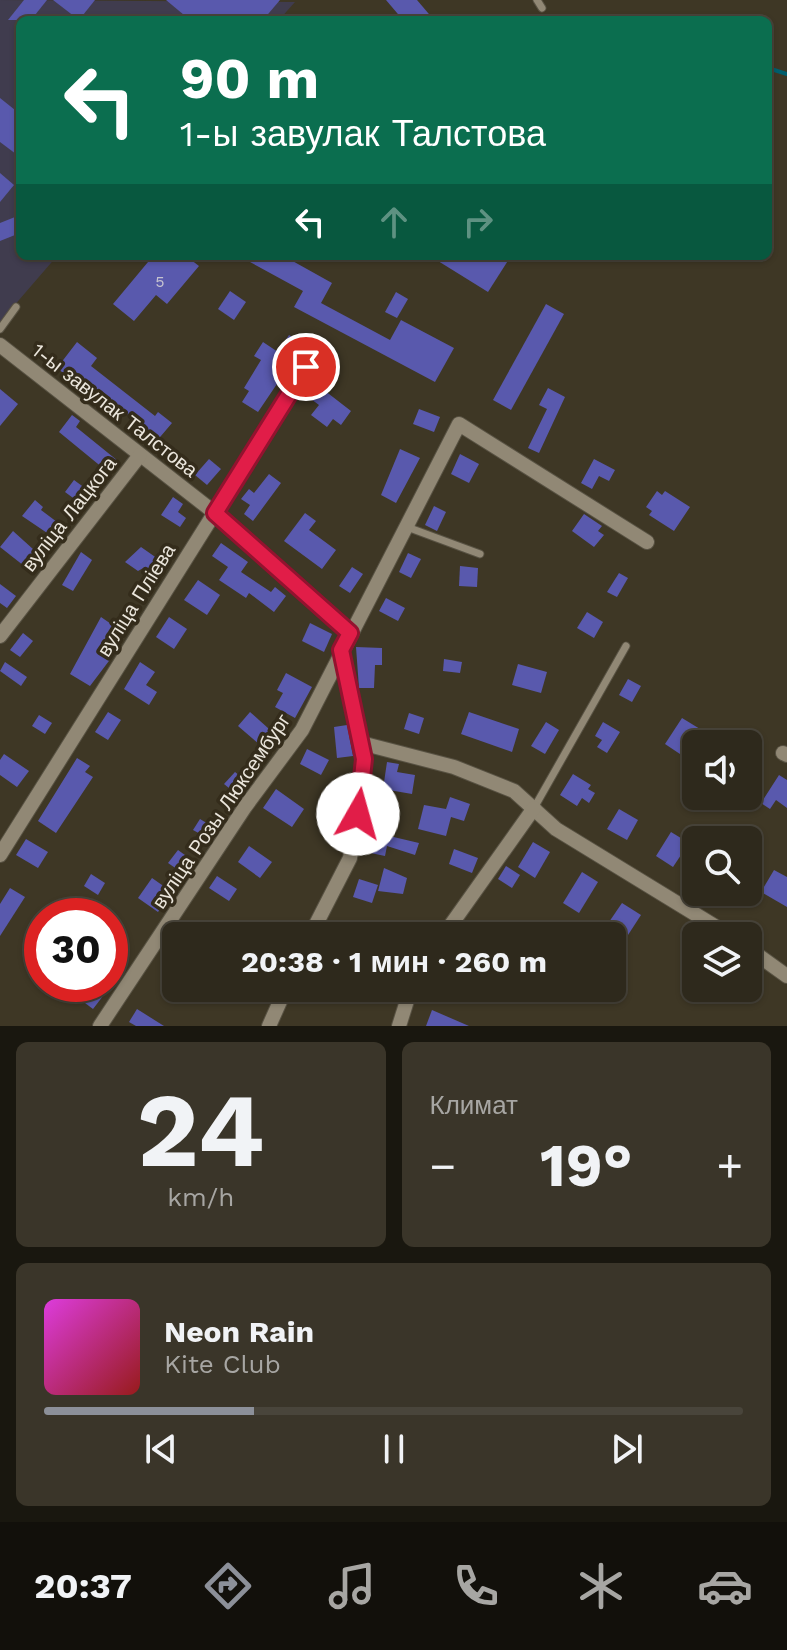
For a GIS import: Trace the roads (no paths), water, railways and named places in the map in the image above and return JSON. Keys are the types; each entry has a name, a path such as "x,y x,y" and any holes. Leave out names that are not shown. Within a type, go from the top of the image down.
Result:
{"street":[{"name":"1-ы завулак Талстова","path":"0,345 215,513 350,633"},
{"name":"вуліца Пліева","path":"0,855 306,367"},
{"name":"вуліца Розы Люксембург","path":"100,1026 245,807 302,730 459,424 647,542"},
{"name":"вуліца Лацкога","path":"0,636 140,455"},
{"path":"317,922 350,858 364,759 341,650"},
{"path":"361,743 454,767 514,791 556,829 708,922"},
{"path":"453,922 534,808"},
{"path":"762,958 787,976"},
{"path":"269,1026 280,1002"},
{"path":"399,1026 407,1002"}],"lane":[{"path":"537,0 542,8"},
{"path":"0,329 16,307"},
{"path":"405,526 480,554"},
{"path":"534,808 626,646"}],"waterway":[{"path":"772,69 787,74"}]}
